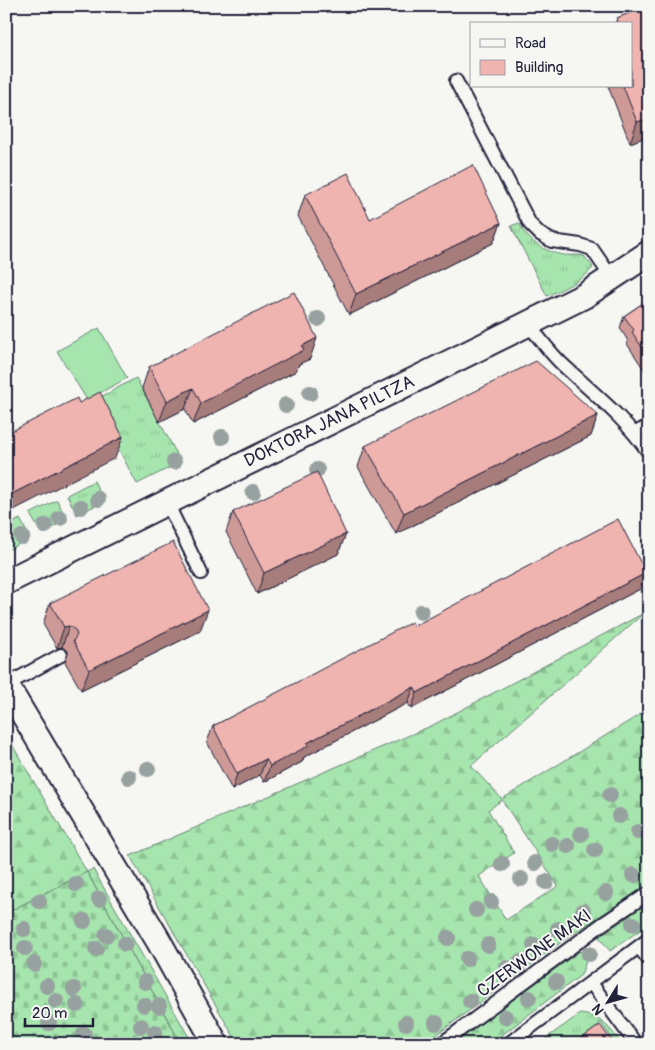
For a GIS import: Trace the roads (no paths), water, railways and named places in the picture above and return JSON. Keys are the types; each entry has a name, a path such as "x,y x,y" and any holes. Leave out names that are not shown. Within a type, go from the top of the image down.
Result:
{"street":[{"name":"DOKTORA JANA PILTZA","path":"6,582 584,296 649,253"},
{"path":"6,685 158,940 216,1044"}],"lane":[{"path":"456,82 530,224 540,234 552,241 592,248 612,278"},
{"path":"527,323 561,363 605,401 635,433 649,452"},
{"path":"635,433 649,426"},
{"path":"166,502 201,573"},
{"path":"6,685 61,655"},
{"name":"CZERWONE MAKI","path":"440,1044 601,925 649,893"},
{"path":"508,1044 644,943 649,960"},
{"path":"590,983 636,1044"}]}
